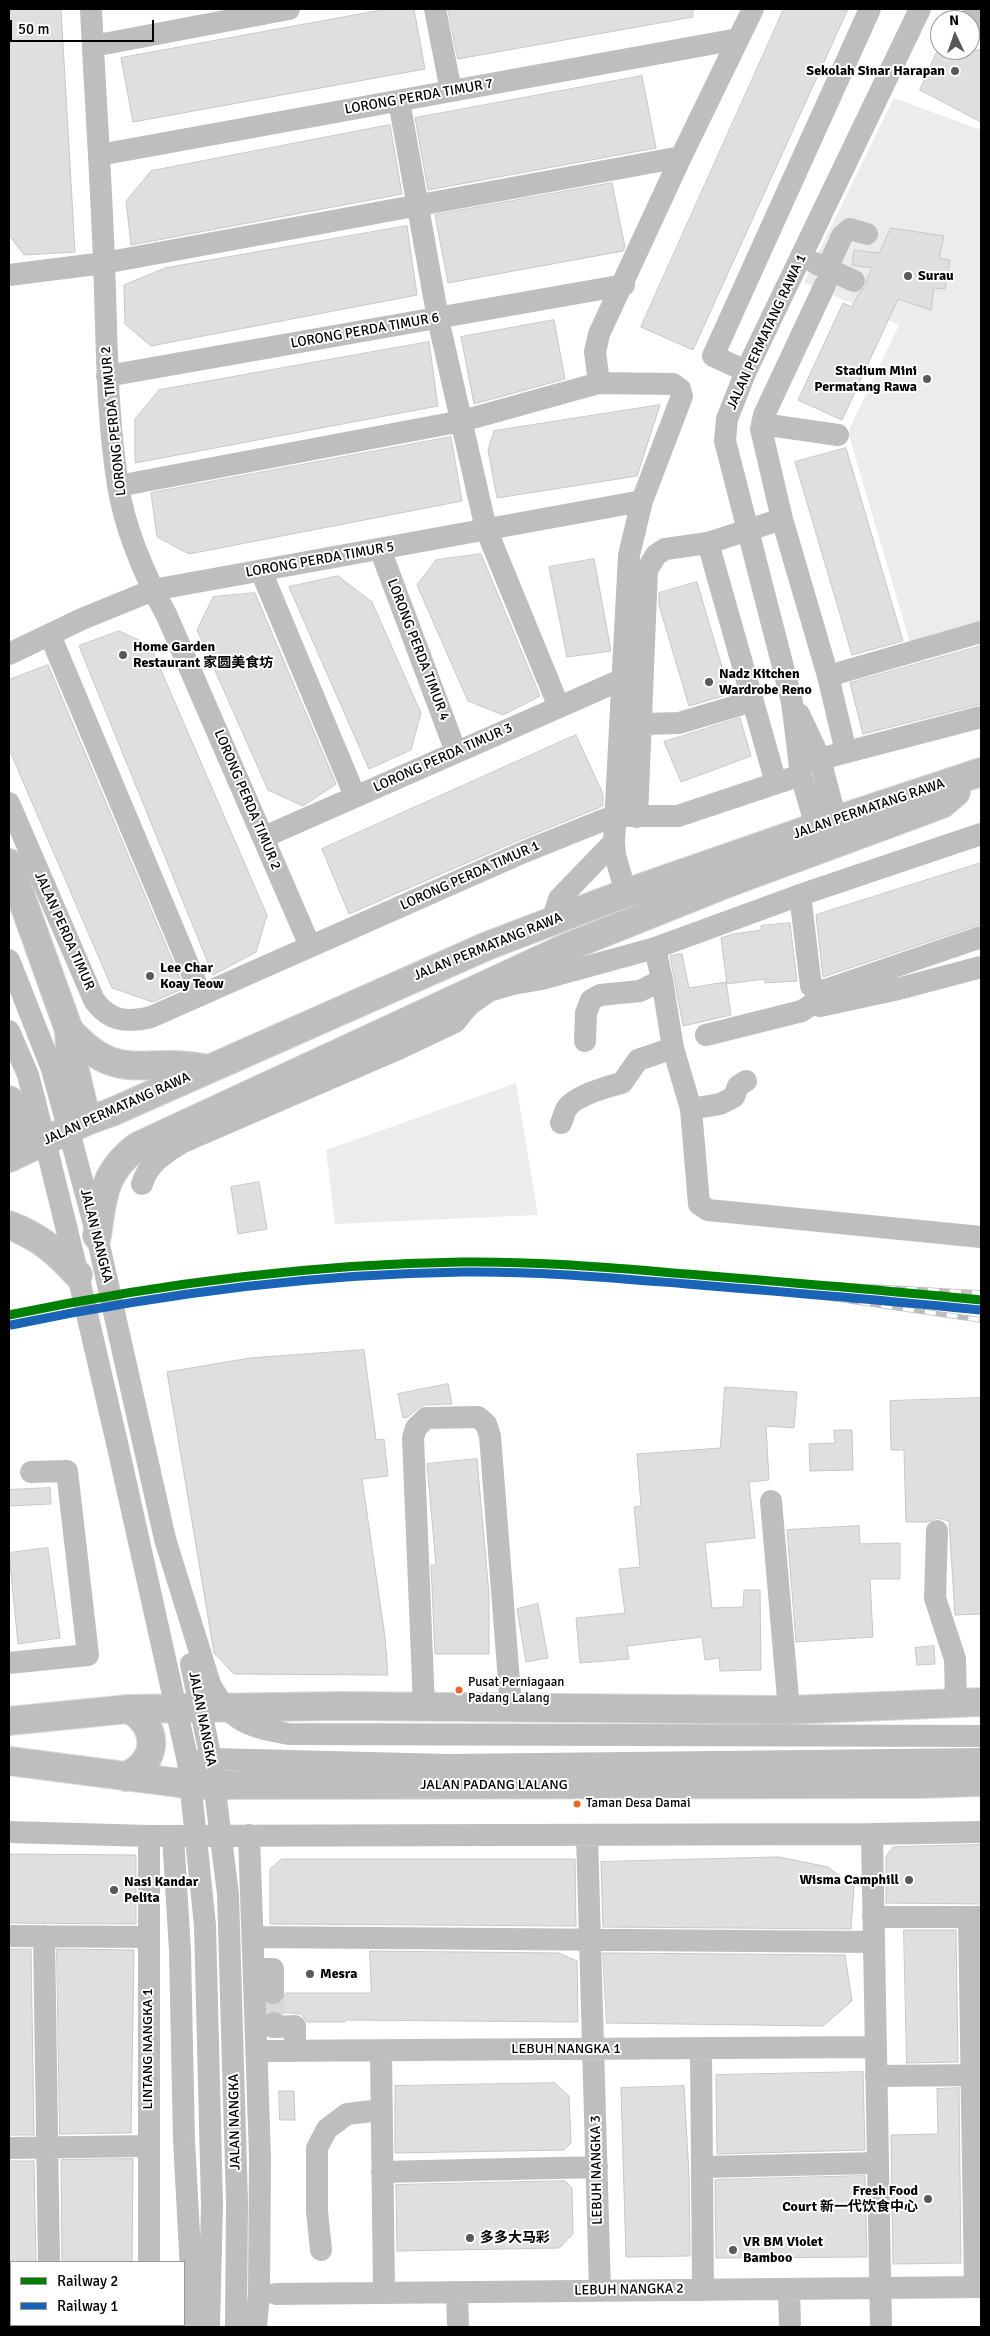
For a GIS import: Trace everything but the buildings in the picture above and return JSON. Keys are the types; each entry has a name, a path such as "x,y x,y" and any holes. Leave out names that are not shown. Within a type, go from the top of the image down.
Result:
{"main road":[{"name":"JALAN PERMATANG RAWA","path":"26,1147 77,1122 112,1112 487,946 626,893 826,823 968,781"},
{"path":"97,1236 104,1190 109,1175 126,1155 138,1146 563,949 728,884 942,804 968,781"},
{"path":"9,863 69,1030 77,1122"},
{"path":"69,1030 90,1052 103,1060 119,1065 192,1066 206,1069"},
{"path":"9,1100 26,1147"},
{"path":"9,1225 56,1251 78,1275"},
{"path":"9,1721 128,1709 424,1706 790,1710 969,1702"},
{"path":"126,1777 141,1767 148,1758 152,1740 151,1733 142,1718 128,1709"},
{"path":"192,1774 185,1774 178,1746 181,1732 188,1719 198,1709"},
{"name":"JALAN PADANG LALANG","path":"9,1761 126,1777 192,1774 919,1784 981,1782"}],"street":[{"name":"LORONG PERDA TIMUR 2","path":"91,9 104,263 107,376 118,486 134,544 153,590 264,836 310,946"},
{"path":"93,46 288,9"},
{"path":"435,9 451,91"},
{"path":"599,383 595,352 599,334 624,285 681,157 753,9"},
{"path":"746,371 713,356 870,9"},
{"name":"JALAN PERMATANG RAWA 1","path":"826,823 801,775 792,702 724,441 727,418 746,371 802,257 918,10"},
{"name":"LORONG PERDA TIMUR 7","path":"99,155 738,38"},
{"path":"399,101 438,319 486,530 559,707"},
{"path":"9,275 104,263 681,157"},
{"path":"846,752 828,676 782,519 764,448 762,424 842,236 850,229 867,234"},
{"path":"802,257 826,277 854,281"},
{"name":"LORONG PERDA TIMUR 6","path":"107,376 624,285"},
{"path":"758,349 788,364"},
{"path":"118,486 462,421 599,383 673,384 680,389 682,396 642,501 629,555 622,679 627,817"},
{"path":"762,424 838,435"},
{"name":"LORONG PERDA TIMUR 5","path":"9,654 82,619 153,590 642,501"},
{"path":"552,921 559,899 614,842 627,817 642,724 647,570 650,562 656,555 666,549 708,543 782,519"},
{"path":"708,543 776,783"},
{"name":"LORONG PERDA TIMUR 4","path":"380,549 456,752"},
{"path":"261,571 355,796"},
{"path":"828,676 981,632"},
{"path":"50,636 201,994"},
{"name":"LORONG PERDA TIMUR 3","path":"264,836 622,679"},
{"path":"642,724 679,723 753,701"},
{"name":"JALAN PERMATANG RAWA 1","path":"792,702 820,759 826,823"},
{"path":"820,759 981,717"},
{"name":"LORONG PERDA TIMUR 1","path":"151,1017 524,852 627,817 678,816 801,775"},
{"name":"JALAN PERDA TIMUR","path":"9,803 94,1000 107,1015 117,1020 126,1022 151,1017"},
{"path":"142,1184 146,1172 158,1158 181,1143 396,1050 454,1022 469,1005 489,991 513,984 542,979 654,948 800,895 981,834"},
{"path":"614,842 615,855 626,893"},
{"path":"800,895 813,994 820,1006 894,990 981,967"},
{"path":"706,1035 802,1011 813,994 818,990 826,990 981,937"},
{"path":"654,948 662,980 673,1048 691,1109 696,1192 699,1204 708,1210 981,1237"},
{"path":"9,960 52,1070 77,1122"},
{"path":"585,1041 586,1014 590,1000 600,995 640,991 662,980"},
{"path":"9,1030 28,1076 26,1147"},
{"path":"561,1123 567,1107 608,1086 622,1082 638,1060 673,1048"},
{"path":"691,1109 720,1104 734,1097 738,1086 746,1081"},
{"name":"JALAN NANGKA","path":"77,1122 97,1236 212,1759 228,1894 237,2202 236,2327"},
{"name":"JALAN NANGKA","path":"26,1147 78,1275 192,1774 205,1925 212,2205 209,2327"},
{"path":"424,1706 412,1438 416,1428 426,1418 478,1417 486,1424 490,1436 510,1707"},
{"path":"9,1663 88,1655 66,1471 31,1472"},
{"path":"770,1501 790,1710"},
{"path":"937,1531 935,1598 969,1702"},
{"path":"165,1539 210,1684 221,1704 252,1727 289,1734 981,1736"},
{"path":"192,1774 212,1759 448,1766 981,1759"},
{"path":"9,1832 173,1836 981,1832"},
{"path":"872,1834 880,2327"},
{"path":"249,1835 254,1937 260,2167 259,2294 256,2327"},
{"name":"LEBUH NANGKA 3","path":"587,1835 598,2167 600,2291"},
{"name":"LINTANG NANGKA 1","path":"149,1836 149,2261"},
{"path":"173,1836 180,1951 184,2140 194,2327"},
{"path":"177,1896 193,1878 214,1872 236,1876 252,1891"},
{"path":"873,1917 975,1917 978,2287"},
{"path":"9,1936 148,1936"},
{"path":"44,1936 48,2261"},
{"path":"254,1937 874,1942"},
{"path":"255,1970 272,1969 273,1993"},
{"path":"274,2022 273,2027 295,2026 295,2051"},
{"name":"LEBUH NANGKA 1","path":"257,2051 875,2047"},
{"path":"701,2048 703,2290"},
{"path":"380,2051 384,2293"},
{"path":"876,2076 976,2075"},
{"path":"321,2250 317,2211 317,2148 327,2129 347,2114 381,2110"},
{"path":"9,2148 148,2146"},
{"path":"703,2167 877,2163"},
{"path":"382,2172 598,2167"},
{"name":"LEBUH NANGKA 2","path":"276,2294 978,2287"},
{"path":"788,2289 790,2327"},
{"path":"457,2292 458,2327"}],"shaded area":[{"name":"Stadium Mini Permatang Rawa","path":"894,98 981,130 981,623 910,643 848,432 899,325 804,282"},
{"path":"516,1083 538,1215 335,1224 326,1150"}],"tunnel":[{"path":"273,1993 274,2023"}],"railway":[{"path":"818,1284 981,1293"},
{"path":"816,1296 981,1320"}],"rail line":[{"name":"2","path":"9,1315 177,1285 291,1271 462,1262 603,1267 981,1300"},
{"name":"1","path":"11,1325 179,1295 292,1281 463,1272 603,1277 980,1310"}],"place":[{"name":"Sekolah Sinar Harapan","path":"955,71"},
{"name":"Surau","path":"908,276"},
{"name":"Stadium Mini Permatang Rawa","path":"927,379"},
{"name":"Home Garden Restaurant 家圆美食坊","path":"123,655"},
{"name":"Nadz Kitchen Wardrobe Reno","path":"709,682"},
{"name":"Lee Char Koay Teow","path":"150,976"},
{"name":"Pusat Perniagaan Padang Lalang","path":"459,1690"},
{"name":"Taman Desa Damai","path":"577,1804"},
{"name":"Wisma Camphill","path":"909,1880"},
{"name":"Nasi Kandar Pelita","path":"114,1890"},
{"name":"Mesra","path":"310,1974"},
{"name":"Fresh Food Court 新一代饮食中心","path":"928,2199"},
{"name":"多多大马彩","path":"470,2238"},
{"name":"VR BM Violet Bamboo","path":"733,2250"}]}
